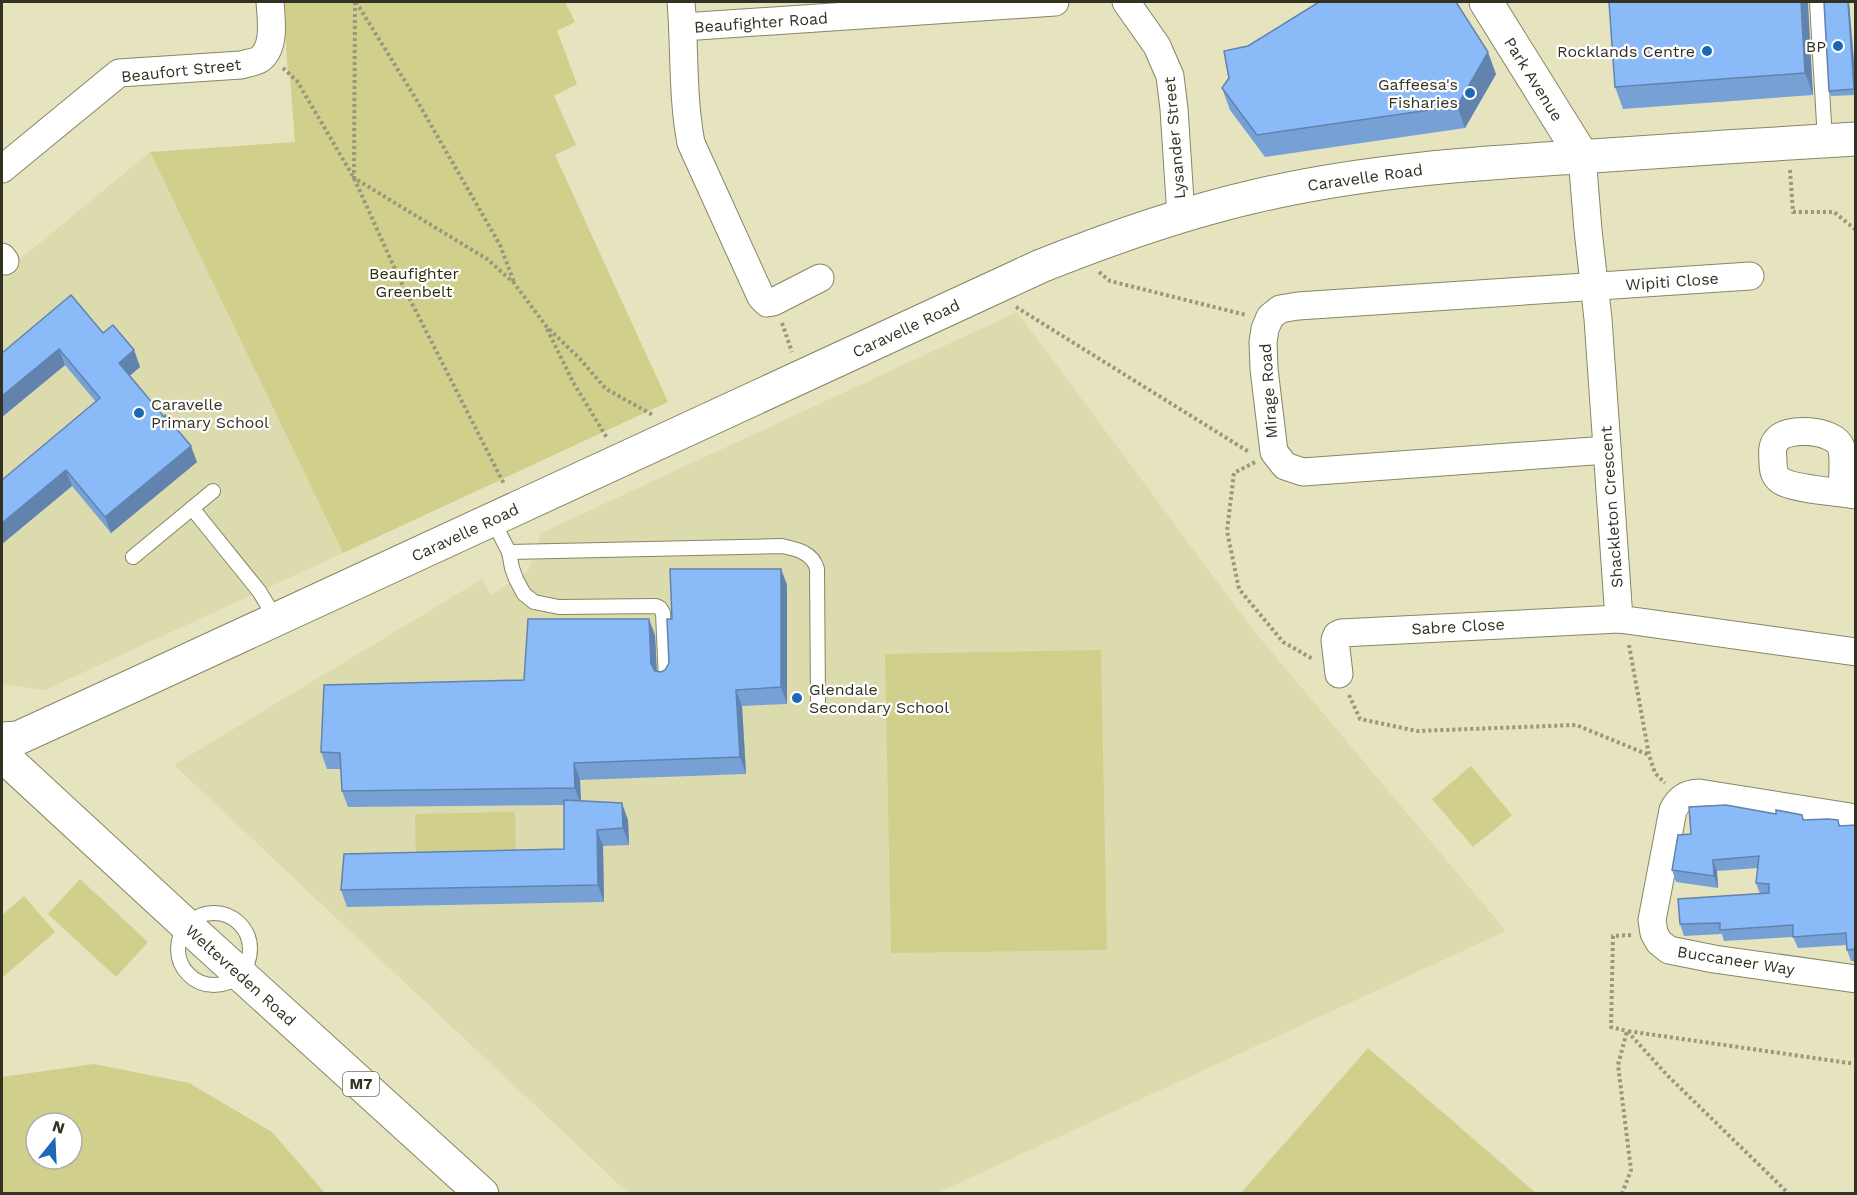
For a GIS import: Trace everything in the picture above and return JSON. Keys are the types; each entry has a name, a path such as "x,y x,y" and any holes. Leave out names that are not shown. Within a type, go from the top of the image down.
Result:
{"street":[{"path":"265,53 272,36 270,2"},
{"name":"Beaufighter Road","path":"820,278 773,302 767,303 761,297 691,143 686,115 682,14 1055,2"},
{"name":"Lysander Street","path":"1126,2 1157,46 1170,76 1181,216"},
{"name":"Park Avenue","path":"1486,2 1582,156"},
{"name":"Beaufort Street","path":"2,169 119,73 241,64 260,59 265,53"},
{"name":"Caravelle Road","path":"7,753 276,619 1041,266 1098,243 1181,216 1254,196 1374,174 1582,156 1840,140"},
{"name":"Shackleton Crescent","path":"1582,156 1623,619"},
{"name":"Wipiti Close","path":"1594,286 1750,276"},
{"name":"Mirage Road","path":"1594,286 1280,309 1267,322 1263,342 1267,456 1285,466 1303,472 1607,450"},
{"path":"1623,619 1856,652"},
{"name":"Sabre Close","path":"1339,674 1335,638 1344,632 1623,619"},
{"name":"Weltevreden Road","path":"7,753 186,925 482,1194"},
{"path":"1653,933 1652,920 1673,810 1680,799 1699,793 1856,818"},
{"name":"Buccaneer Way","path":"1653,933 1669,950 1714,959 1856,979"}],"lane":[{"path":"1817,2 1840,140"},
{"path":"133,557 213,491"},
{"path":"192,508 259,591 276,619"},
{"path":"492,519 509,552 516,579 524,594 534,602 559,607 656,606 660,608 663,613 666,680"},
{"path":"509,552 782,546 800,550 809,556 817,569 818,701"}],"path":[{"path":"354,178 355,2"},
{"path":"355,2 416,99 500,245 514,283"},
{"path":"265,53 297,81 354,178 398,276 505,485"},
{"path":"1790,167 1793,212 1833,212 1856,230"},
{"path":"354,178 487,259 514,283 546,326 580,359 606,390 652,416"},
{"path":"1097,270 1110,281 1267,322"},
{"path":"1013,305 1267,456"},
{"path":"782,323 793,353"},
{"path":"546,326 573,382 607,438"},
{"path":"1267,456 1234,473 1227,531 1239,589 1283,642 1339,674 1359,719 1417,731 1576,725 1648,755"},
{"path":"1623,619 1648,755 1655,773 1680,799"},
{"path":"1653,933 1613,936 1611,1027 1856,1064"},
{"path":"1623,1194 1631,1170 1618,1065 1627,1031"},
{"path":"1627,1031 1668,1076 1789,1194"}],"shaded area":[{"name":"Caravelle Primary School","path":"150,152 343,553 45,690 2,684 2,274"},
{"name":"Glendale Secondary School","path":"1017,312 1254,631 1506,931 937,1193 628,1193 174,765 482,579 491,595 528,571 541,533"}],"green space":[{"name":"Beaufighter Greenbelt","path":"283,2 565,2 575,22 557,31 577,84 554,96 576,145 555,155 668,402 343,553 150,152 295,142"},
{"path":"1101,650 1107,950 891,953 885,654"},
{"path":"1471,766 1512,815 1473,847 1432,799"},
{"path":"515,812 516,859 416,861 415,814"},
{"path":"80,879 148,942 116,977 48,914"},
{"path":"24,896 55,932 2,978 2,915"},
{"path":"1368,1048 1536,1193 1241,1193"},
{"path":"94,1064 189,1083 272,1132 325,1193 2,1193 2,1077"}],"building":[{"path":"1319,2 1456,2 1488,52 1457,106 1257,135 1222,88 1229,78 1224,51 1248,46"},
{"name":"Rocklands Centre","path":"1609,2 1801,2 1805,73 1615,87"},
{"path":"1824,2 1848,2 1854,89 1829,91"},
{"path":"71,295 103,333 113,325 134,350 119,363 191,446 105,517 66,470 2,523 2,480 100,398 59,349 2,396 2,353"},
{"path":"670,569 781,569 781,687 736,690 740,757 574,763 575,788 342,791 340,753 321,752 324,685 524,680 528,619 649,619 651,664 655,671 661,672 669,663 667,619 672,619"},
{"path":"564,800 622,803 623,828 597,830 598,885 341,890 344,854 564,849"},
{"path":"1726,805 1776,814 1776,810 1802,815 1803,820 1838,820 1839,826 1856,825 1856,949 1847,950 1846,933 1793,937 1793,925 1720,930 1720,923 1680,924 1678,899 1769,893 1769,884 1756,883 1759,856 1713,860 1714,876 1672,870 1678,835 1691,834 1689,807"}],"place":[{"name":"BP","path":"1838,46"},
{"name":"Rocklands Centre","path":"1707,51"},
{"name":"Gaffeesa's Fisharies","path":"1470,93"},
{"name":"Caravelle Primary School","path":"139,413"},
{"name":"Glendale Secondary School","path":"797,698"}]}
